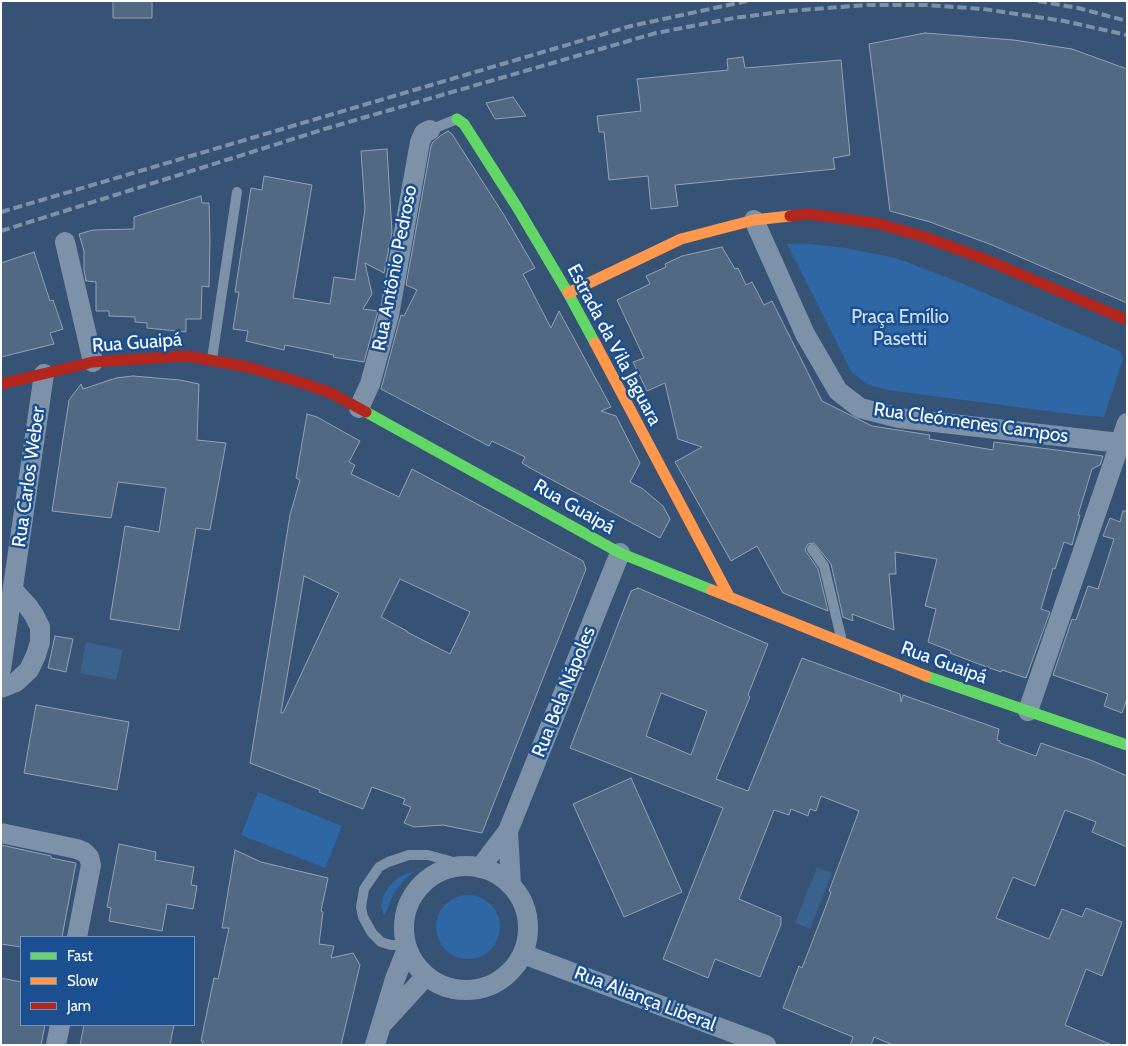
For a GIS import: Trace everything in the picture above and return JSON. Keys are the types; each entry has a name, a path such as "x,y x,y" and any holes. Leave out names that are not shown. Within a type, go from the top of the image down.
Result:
{"main road":[{"name":"Estrada da Vila Jaguara","path":"457,119 462,121 517,207 568,293 729,596"},
{"path":"568,293 681,239 754,220 808,214 876,223 925,237 987,260 1127,320"},
{"name":"Rua Guaipá","path":"1,384 94,362 187,356 248,367 303,383 331,393 360,408 620,553 950,685 1127,745"}],"street":[{"name":"Rua Antônio Pedroso","path":"360,408 370,384 389,315 420,142 424,133 430,130"},
{"name":"Rua Cleómenes Campos","path":"754,220 805,334 838,391 860,408 899,418 1120,442"},
{"path":"65,242 94,362"},
{"name":"Rua Carlos Weber","path":"1,669 44,374"},
{"path":"1028,711 1127,422"},
{"name":"Rua Bela Nápoles","path":"508,831 620,553"},
{"path":"1,688 16,682 29,670 40,642 40,628 34,615 12,590"},
{"path":"475,867 508,831"},
{"path":"508,831 511,886"},
{"path":"1,833 77,848 89,858 91,865 77,936"},
{"path":"475,867 497,874 511,886 522,901 528,918 528,936 523,954 513,970 498,982 480,989 461,990 443,986 426,976 415,964 407,947 404,928 406,912 413,896 424,883 446,870 475,867"},
{"path":"377,1036 407,947"},
{"name":"Rua Aliança Liberal","path":"523,954 619,988 766,1045"},
{"path":"377,1036 426,976"},
{"path":"56,1045 60,1026"}],"lane":[{"path":"430,130 457,119"},
{"path":"212,360 237,192"},
{"path":"812,549 824,566 843,643"},
{"path":"407,947 381,942 372,933 363,917 361,907 364,889 379,867 388,862 409,856 428,855 475,867"}],"green space":[{"name":"Praça Emílio Pasetti","path":"787,244 810,244 846,248 896,258 954,280 1120,351 1123,359 1104,417 887,390 869,385 852,373"},
{"path":"258,792 342,826 325,868 241,835"},
{"path":"414,872 405,879 394,893 384,916 381,907 383,897 388,888 396,879 407,873"},
{"path":"468,895 486,901 494,909 500,927 494,945 486,953 468,959 450,953 442,945 436,927 442,909 450,901"}],"shaded area":[{"path":"86,642 123,650 116,680 80,673"},
{"path":"817,867 832,873 810,929 795,923"}],"building":[{"path":"113,1 152,1 152,18 113,18"},
{"path":"925,33 1014,40 1072,49 1127,69 1127,303 992,245 930,222 890,211 869,44"},
{"path":"743,57 745,68 841,60 850,155 833,158 835,169 675,185 678,206 651,209 648,176 609,180 604,132 599,132 597,116 641,111 637,79 728,70 727,59"},
{"path":"513,97 526,116 495,119 486,103"},
{"path":"448,131 452,134 504,215 535,268 523,274 551,328 559,311 611,407 601,411 616,416 640,463 630,482 643,489 663,506 670,519 660,538 530,468 522,463 525,457 492,441 489,446 381,389 401,315 404,316 417,290 406,285 431,146 433,142"},
{"path":"387,149 392,232 384,273 365,263 372,294 363,309 378,311 364,362 333,357 334,355 285,345 284,350 246,341 248,331 233,329 239,292 235,292 251,188 262,190 264,176 312,185 293,298 330,304 334,277 355,280 365,209 361,151"},
{"path":"201,196 202,203 209,203 210,240 209,287 202,286 201,319 186,319 186,332 147,328 147,323 135,322 135,317 109,316 109,311 96,311 96,282 86,281 84,251 79,234 93,230 134,229 134,217"},
{"path":"722,247 735,269 738,268 746,285 752,282 764,305 772,301 822,401 872,426 930,435 929,439 993,450 994,442 1103,456 1100,465 1092,469 1078,515 1080,515 1072,545 1064,542 1055,569 1053,568 1041,609 1050,612 1026,678 976,663 928,642 936,609 925,606 937,559 895,552 896,574 889,574 894,630 852,614 853,621 843,617 831,564 814,543 808,544 805,550 818,569 828,611 783,593 757,546 731,561 675,462 702,447 678,439 665,383 647,391 633,362 644,358 617,300 650,284 646,276 666,267 665,264 682,256"},
{"path":"34,252 50,301 53,300 63,329 50,333 54,344 1,357 1,263"},
{"path":"133,376 180,380 199,384 197,440 226,443 210,530 196,528 179,630 110,619 125,526 159,532 166,488 118,482 111,518 52,511 69,400 81,384 83,389 116,378"},
{"path":"307,414 317,417 360,441 349,462 355,465 351,474 399,497 412,469 583,561 586,569 482,833 443,825 414,827 404,823 411,807 403,804 405,799 372,787 363,809 250,763 290,515 300,480 296,478","holes":["304,576 339,593 283,713 281,713","400,579 470,612 450,654 381,617"]},
{"path":"1123,511 1127,511 1127,699 1122,713 1104,706 1108,694 1053,675 1072,619 1076,620 1088,586 1098,589 1114,539 1103,536 1110,518 1120,522"},
{"path":"638,588 768,644 748,695 750,697 716,779 748,791 802,658 900,694 901,702 903,695 999,729 997,740 1000,743 1036,756 1041,743 1093,761 1127,776 1127,847 1092,832 1096,822 1065,810 1035,886 1013,877 996,918 1049,939 1062,909 1082,917 1086,908 1122,922 1102,976 1086,969 1065,1025 1112,1045 893,1045 874,1037 871,1045 850,1045 853,1037 783,1008 799,966 802,968 826,906 831,892 829,891 859,811 821,796 816,811 810,809 808,816 791,809 789,815 774,810 739,899 781,917 781,924 760,977 715,959 708,978 663,959 723,808 570,748 631,591","holes":["661,693 707,711 691,755 646,736"]},
{"path":"55,636 73,639 66,672 48,668"},
{"path":"36,705 129,722 117,790 24,773"},
{"path":"631,778 682,892 624,917 573,804"},
{"path":"119,844 156,852 155,860 194,867 191,885 197,886 193,909 167,904 162,931 109,921 111,908 107,907"},
{"path":"1,845 76,863 62,936 20,936 20,947 1,944"},
{"path":"235,850 261,862 328,878 321,911 323,912 319,944 334,946 331,958 353,953 360,965 341,1045 202,1045 203,1041 201,1041 214,978 218,979 229,928 222,928"},
{"path":"1,978 20,982 20,1026 45,1026 41,1045 1,1045"},
{"path":"84,1026 174,1026 170,1045 80,1045"}],"railway":[{"path":"1,212 631,26 747,1"},
{"path":"1038,1 1078,8 1127,21"},
{"path":"1,231 328,128 656,33 734,18 788,11 867,5 926,5 983,9 1064,21 1127,35"}],"traffic: fast":[{"path":"457,119 464,124 517,207 595,343"},
{"path":"366,412 620,553 712,590"},
{"path":"926,676 1127,745"}],"traffic: slow":[{"path":"568,293 681,239 754,220 790,216"},
{"path":"595,343 729,596"},
{"path":"712,590 926,676"}],"traffic: jam":[{"path":"790,216 808,214 876,223 925,237 987,260 1127,320"},
{"path":"1,384 93,362 187,356 248,367 303,383 331,393 366,412"}]}
